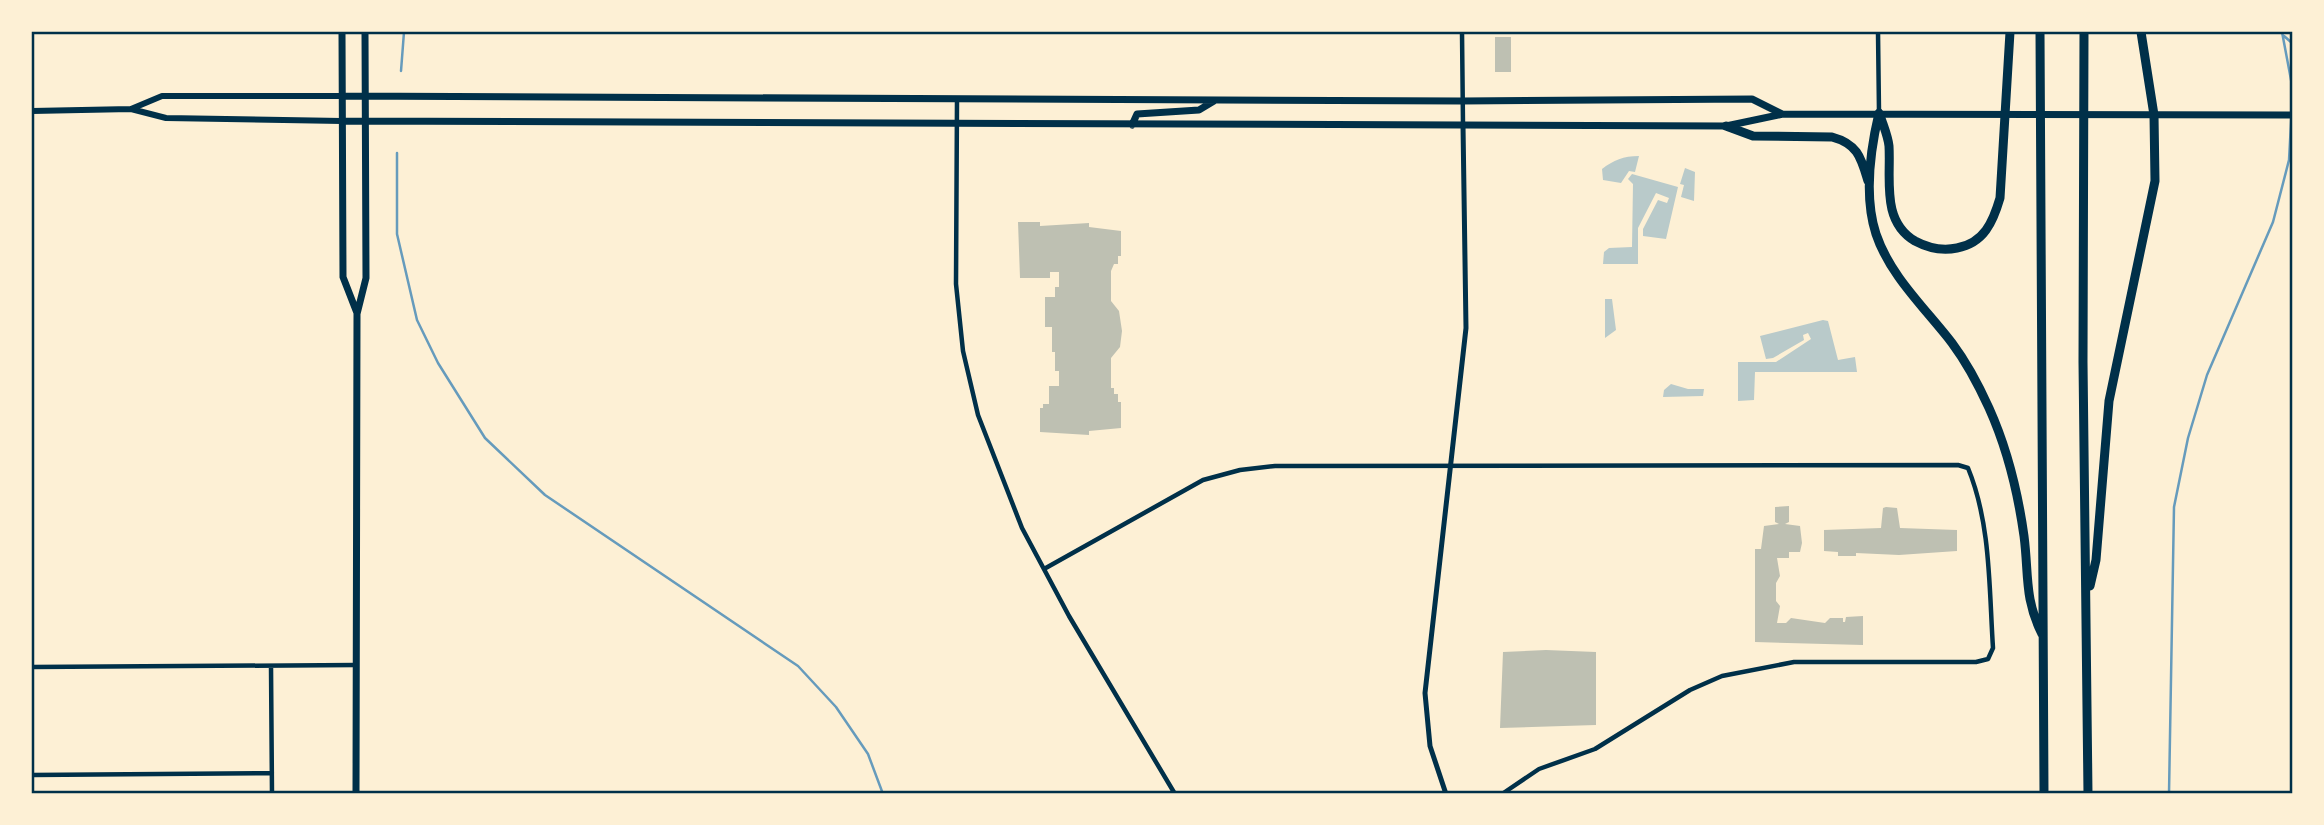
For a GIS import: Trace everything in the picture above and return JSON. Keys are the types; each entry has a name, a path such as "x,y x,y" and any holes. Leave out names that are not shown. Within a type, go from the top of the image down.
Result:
{"highway":[{"path":"1879,113 1889,144 1889,186 1895,220 1907,236 1925,246 1945,250 1960,248 1980,239 1992,222 1996,210 2003,158 2010,32"},
{"path":"2040,32 2045,793"},
{"path":"2084,32 2083,362 2088,793"},
{"path":"2087,601 2096,560 2109,401 2155,181 2154,115 2141,32"},
{"path":"1879,113 1872,142 1871,213 1884,253 1960,355 1990,409 2015,485 2024,537 2030,610 2043,636"},
{"path":"1726,126 1753,136 1842,140 1861,156 1871,188"}],"main road":[{"path":"342,32 343,277 357,314"},
{"path":"356,793 357,314 366,278 365,32"},
{"path":"131,109 162,96 1462,101 1752,99 1783,114"},
{"path":"1132,125 1137,114 1199,110 1215,100"},
{"path":"32,111 131,109 166,118 342,121 1132,125 1726,126 1783,114 2292,115"}],"street":[{"path":"1446,793 1430,746 1425,693 1466,328 1462,32"},
{"path":"1878,32 1879,113"},
{"path":"957,99 956,284 963,351 978,415 1022,528 1175,793"},
{"path":"1044,569 1193,486 1240,470 1275,466 1958,465 1968,468 1977,491 1987,547 1993,648 1988,659 1976,663 1794,662 1723,676 1690,690 1595,749 1539,769 1502,793"},
{"path":"32,667 356,665"},
{"path":"271,666 272,793"},
{"path":"32,775 272,773"}],"shaded area":[{"path":"1639,156 1635,172 1629,171 1621,183 1603,180 1602,169 1606,166 1623,158"},
{"path":"1685,168 1695,172 1694,201 1681,197 1684,185 1680,184"},
{"path":"1632,174 1678,187 1666,239 1643,236 1643,229 1658,200 1667,203 1669,198 1656,193 1638,228 1638,264 1603,264 1604,252 1609,248 1632,247 1633,184 1628,179"},
{"path":"1605,299 1612,299 1616,330 1605,338"},
{"path":"1828,321 1838,360 1855,357 1857,372 1755,372 1754,400 1738,401 1738,362 1776,362 1811,339 1808,333 1803,335 1804,340 1773,358 1766,359 1760,336"},
{"path":"1671,384 1688,389 1704,389 1703,396 1663,397 1664,390"}],"building":[{"path":"1495,37 1511,37 1511,72 1495,72"},
{"path":"1018,222 1040,222 1040,226 1089,223 1089,227 1121,231 1121,256 1118,256 1118,264 1114,264 1111,271 1111,301 1119,311 1122,331 1120,347 1111,358 1111,388 1114,388 1114,394 1118,394 1118,402 1121,402 1121,428 1089,431 1089,435 1040,432 1040,408 1043,408 1043,404 1049,404 1049,386 1059,386 1059,371 1055,371 1055,352 1052,352 1052,327 1045,327 1045,297 1055,297 1055,287 1059,287 1059,272 1050,272 1050,278 1020,278"},
{"path":"1789,506 1789,522 1785,524 1800,526 1802,543 1800,552 1789,552 1789,558 1777,558 1780,576 1776,583 1776,601 1780,606 1777,623 1786,623 1791,618 1825,623 1830,618 1843,618 1845,622 1846,617 1863,616 1863,645 1755,642 1755,549 1761,549 1764,526 1779,524 1775,522 1775,507"},
{"path":"1883,508 1897,508 1900,528 1957,530 1957,551 1899,555 1856,553 1856,556 1838,556 1838,552 1824,551 1824,530 1881,528"},
{"path":"1503,652 1596,652 1596,725 1500,728"}],"waterway":[{"path":"401,71 404,32"},
{"path":"2282,32 2292,85"},
{"path":"2284,36 2292,43"},
{"path":"2169,794 2174,507 2188,438 2207,375 2273,222 2289,160 2292,105"},
{"path":"397,153 397,234 417,320 438,363 485,438 545,495 798,666 836,707 868,754 883,794"}]}
